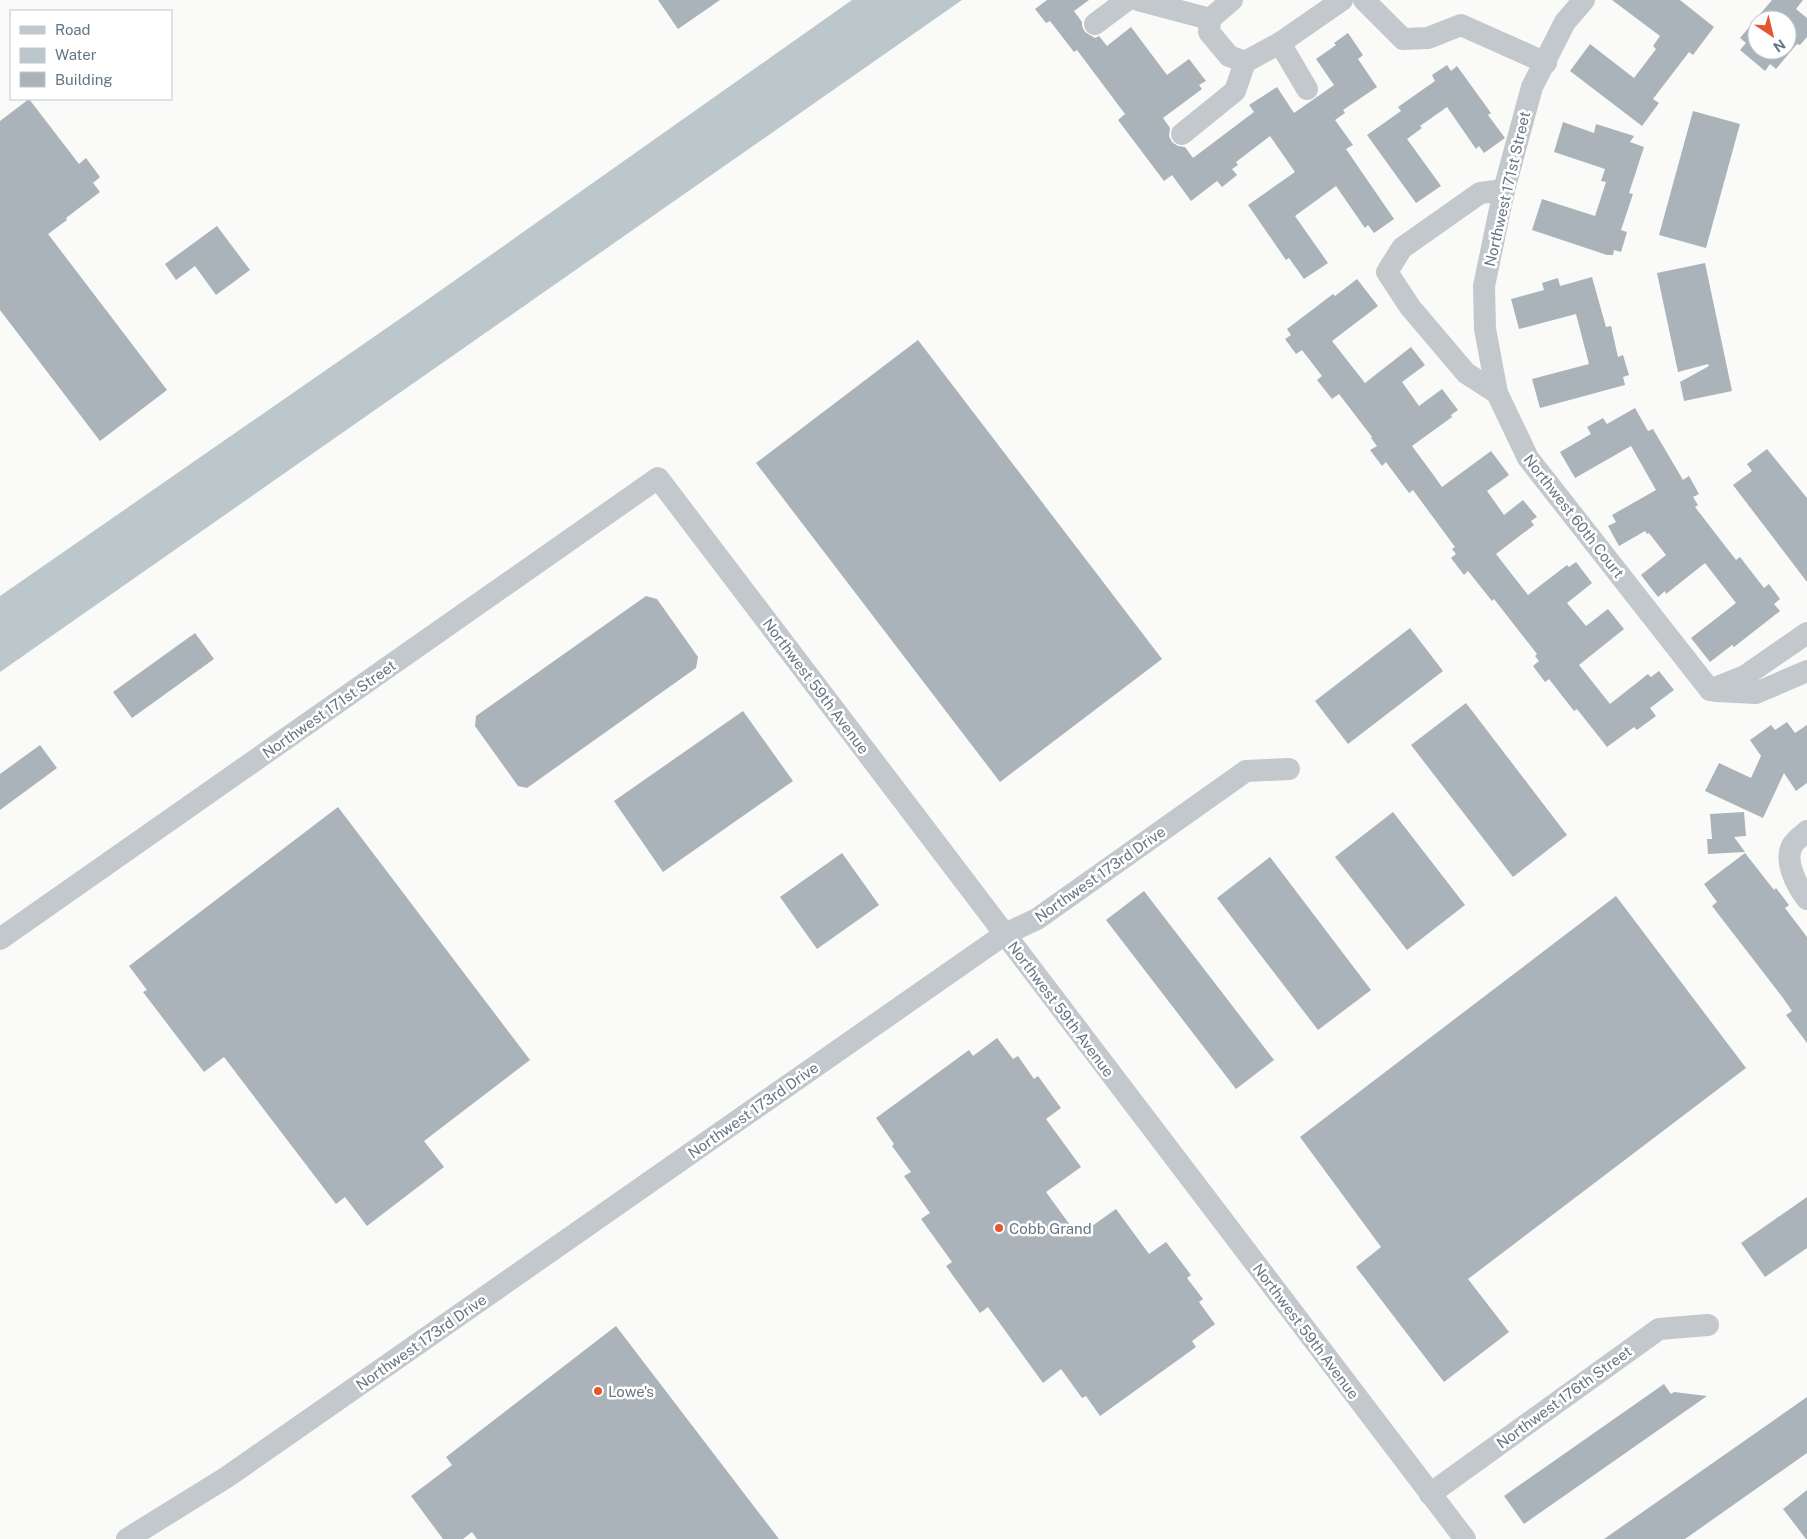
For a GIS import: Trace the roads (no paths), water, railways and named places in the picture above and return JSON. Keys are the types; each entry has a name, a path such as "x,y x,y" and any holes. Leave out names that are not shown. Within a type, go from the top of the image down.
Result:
{"street":[{"path":"1095,24 1126,0"},
{"path":"1138,0 1210,19"},
{"path":"1232,0 1210,19 1209,32 1229,56 1245,62"},
{"path":"1182,134 1235,91 1245,62 1280,43 1342,0"},
{"path":"1364,0 1402,39 1428,38 1461,25 1546,63"},
{"name":"Northwest 171st Street","path":"1497,392 1485,329 1484,286 1504,190 1532,87 1566,22 1584,0"},
{"path":"1280,43 1307,88"},
{"path":"1497,392 1466,373 1410,307 1387,272 1402,248 1464,204 1480,193 1504,190"},
{"name":"Northwest 60th Court","path":"1497,392 1528,458 1710,690"},
{"name":"Northwest 171st Street","path":"0,939 658,478"},
{"name":"Northwest 59th Avenue","path":"658,478 1465,1539"},
{"path":"1710,690 1745,676 1807,633"},
{"path":"1710,690 1756,693 1807,671"},
{"name":"Northwest 173rd Drive","path":"127,1539 227,1477 1005,934 1037,919 1246,771 1289,769"},
{"path":"1800,838 1789,862 1799,889 1807,899"},
{"name":"Northwest 176th Street","path":"1430,1494 1659,1329 1708,1325"},
{"name":"Northwest 173rd Drive","path":"155,1539 227,1477"}],"water":[{"path":"852,0 962,0 0,672 0,596 427,300"}],"place":[{"name":"Cobb Grand","path":"999,1228"},
{"name":"Lowe's","path":"598,1391"}]}
